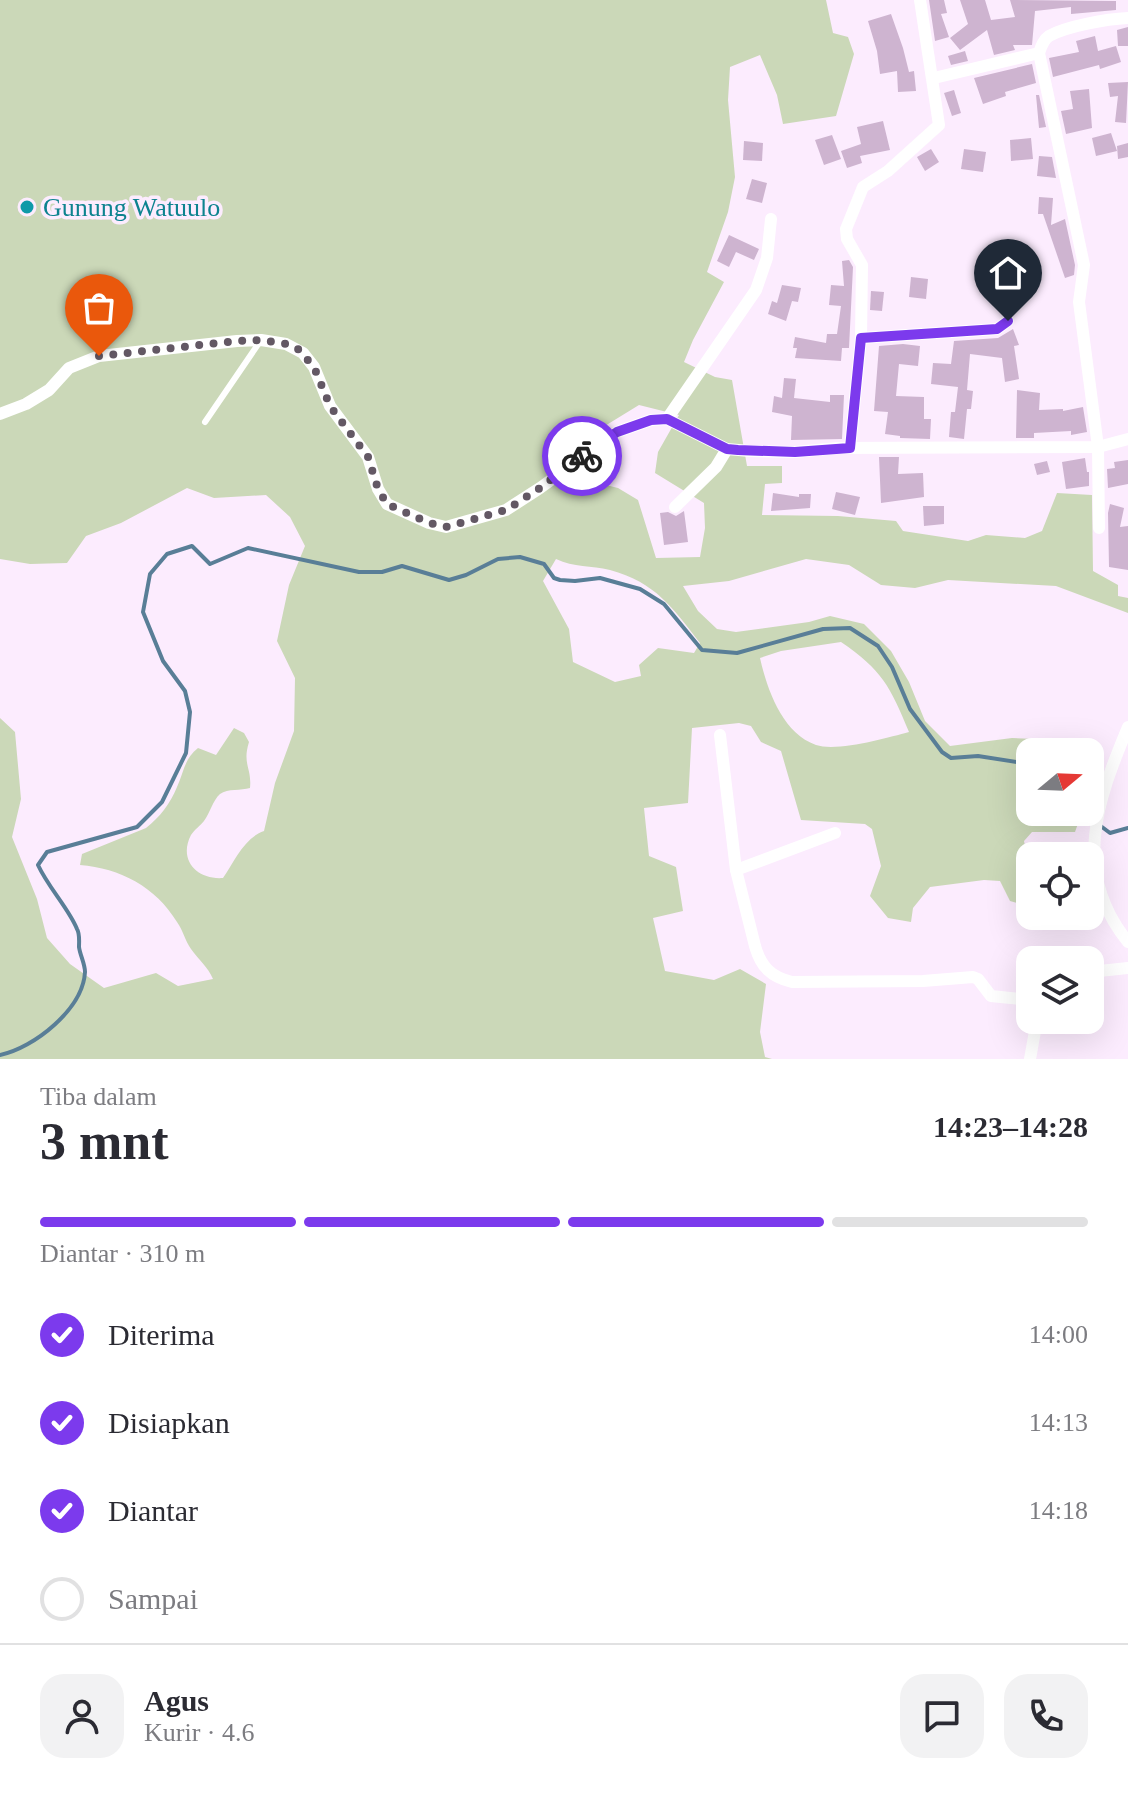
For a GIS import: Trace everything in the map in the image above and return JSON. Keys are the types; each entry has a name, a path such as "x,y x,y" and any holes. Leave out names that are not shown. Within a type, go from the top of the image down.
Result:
{"street":[{"path":"850,448 861,338 862,265 847,239 846,229 863,187 888,171 939,125 920,0"},
{"path":"1099,528 1098,447 1079,302 1084,265 1039,53 1050,36 1092,23 1128,18"},
{"path":"934,78 1039,53"},
{"path":"667,419 756,290 767,258 771,219"},
{"path":"861,338 997,329 1008,321"},
{"path":"0,414 26,404 49,390 69,368 99,356 213,343 261,340 286,344 297,348 314,367 330,406 368,457 378,489 387,504 429,523 446,527 506,510 617,432 643,422 667,419 727,449 795,452 850,448 1098,447 1128,439"},
{"path":"675,507 716,467 727,449"},
{"path":"1128,727 1096,812 1093,858 1108,910 1116,928 1128,942"},
{"path":"720,735 736,870 758,958 770,973 792,982 923,981 973,977 991,996 1016,999"},
{"path":"736,870 835,833"},
{"path":"1104,971 1128,968"},
{"path":"1030,1059 1034,1034"}],"lane":[{"path":"205,422 261,340"}],"green space":[{"path":"0,0 826,0 833,33 848,37 854,54 836,116 783,124 777,95 760,55 730,67 728,100 735,177 728,212 707,272 724,282 684,362 715,377 732,380 747,466 782,466 782,483 765,484 762,515 838,516 896,521 903,531 968,541 986,535 1025,538 1042,531 1057,493 1092,495 1093,571 1118,585 1118,596 1128,598 1128,613 1056,586 948,580 915,588 881,585 849,565 806,559 729,581 683,586 698,611 717,629 736,632 830,616 864,624 891,651 909,682 925,721 950,746 1016,738 1016,826 1077,826 1075,832 1032,832 1024,842 1016,842 1016,903 1010,901 1000,881 984,880 930,887 913,908 911,922 888,918 870,896 881,866 872,829 865,824 801,820 781,751 761,742 751,726 739,723 692,728 688,803 644,808 649,856 676,867 683,911 653,918 665,971 714,980 740,969 766,984 760,1032 765,1057 772,1059 0,1059 0,718 15,732 21,799 12,837 37,899 47,938 70,964 104,988 156,973 178,986 213,979 159,899 123,875 80,865 82,854 146,828 168,805 193,752 198,748 216,755 234,728 244,733 249,742 246,756 250,788 220,794 204,821 191,835 187,853 192,867 205,876 223,878 245,845 264,831 275,783 294,731 295,678 277,641 289,585 305,546 290,517 266,495 214,498 187,488 121,523 86,536 67,563 30,564 0,559","holes":["639,405 679,415 658,452 655,473 704,503 705,528 700,557 656,558 638,500 618,488 594,482 582,440","556,559 626,575 651,589 700,643 694,653 658,648 639,665 641,676 615,682 573,662 569,629 543,581","841,642 866,661 883,680 909,732 862,743 825,747 804,739 785,720 772,696 760,658 781,651"]}],"building":[{"path":"929,0 944,0 947,13 941,14 949,37 935,41"},
{"path":"960,0 985,0 991,20 1015,17 1010,0 1116,1 1116,10 1071,14 1071,7 1035,11 1032,45 1013,45 1015,50 994,55 987,30 960,50 950,38 968,24"},
{"path":"891,14 909,72 914,71 916,91 898,92 897,71 880,74 868,21"},
{"path":"1128,27 1128,46 1118,46 1117,30"},
{"path":"1095,36 1098,51 1116,46 1121,62 1053,77 1049,58 1079,52 1076,41"},
{"path":"965,51 968,61 951,65 948,56"},
{"path":"1032,64 1036,83 1005,92 1006,96 983,104 974,78"},
{"path":"1128,82 1126,123 1115,122 1118,96 1110,97 1108,83"},
{"path":"1089,89 1092,128 1066,134 1061,111 1073,109 1070,91"},
{"path":"954,90 961,113 952,116 944,93"},
{"path":"1036,95 1039,95 1046,127 1039,128"},
{"path":"883,121 890,150 860,156 862,163 847,168 841,151 861,144 857,127"},
{"path":"1111,133 1117,151 1096,156 1092,138"},
{"path":"832,135 841,159 824,165 815,140"},
{"path":"1031,138 1033,159 1011,161 1010,140"},
{"path":"744,141 763,143 762,161 743,160"},
{"path":"1128,143 1128,157 1118,159 1117,146"},
{"path":"931,149 939,162 925,171 917,157"},
{"path":"964,149 986,152 983,172 961,169"},
{"path":"1039,156 1052,157 1056,178 1037,176"},
{"path":"752,179 767,183 762,203 746,199"},
{"path":"1039,197 1053,198 1051,225 1065,219 1075,265 1074,275 1065,278 1043,214 1038,214"},
{"path":"729,235 759,249 754,260 736,252 729,267 717,261"},
{"path":"849,260 853,267 849,348 842,348 841,361 795,358 795,337 826,343 827,334 837,334 841,306 829,305 831,285 844,286 842,261"},
{"path":"911,277 928,279 926,299 909,297"},
{"path":"782,285 801,288 798,302 792,301 786,321 768,314 772,301 777,303"},
{"path":"871,291 884,292 882,311 870,310"},
{"path":"1013,329 1019,345 1014,346 1019,379 1005,382 1002,358 970,354 967,390 973,391 971,409 967,409 964,439 949,437 951,412 955,412 958,387 931,384 933,363 951,364 954,341 998,338"},
{"path":"879,346 920,346 918,366 899,364 896,396 924,397 924,419 931,419 930,439 885,434 888,412 874,411"},
{"path":"784,378 796,379 794,398 830,402 830,395 844,395 842,439 791,440 792,416 772,412 774,396 782,398"},
{"path":"1017,390 1040,393 1039,410 1063,411 1083,407 1087,432 1071,435 1071,431 1034,433 1034,438 1016,438"},
{"path":"879,457 899,457 898,474 923,473 924,497 881,503"},
{"path":"1085,458 1089,486 1066,489 1062,462"},
{"path":"1128,460 1128,484 1108,488 1107,469 1115,468 1114,462"},
{"path":"1047,461 1050,472 1037,475 1034,464"},
{"path":"836,492 860,497 855,515 832,509"},
{"path":"773,493 799,497 799,494 811,494 810,508 771,511"},
{"path":"1110,504 1124,508 1120,527 1128,526 1128,570 1109,567"},
{"path":"923,506 944,506 944,524 924,526"},
{"path":"684,511 688,542 664,545 660,513 668,512 676,516"}],"waterway":[{"path":"0,1055 27,1044 54,1025 76,1000 85,972 78,931 38,865 47,852 137,827 162,802 186,753 190,712 185,691 163,661 143,612 150,574 167,554 192,546 210,564 248,548 359,572 382,572 402,566 449,580 498,559 520,557 544,564 554,578 560,580 600,578 640,589 664,604 702,650 737,653 823,629 850,628 878,646 892,667 910,709 942,752 951,758 978,756 1016,762"},
{"path":"1101,826 1110,833 1128,828"}],"way so far":[{"path":"99,356 261,340 297,348 314,367 341,424 368,457 378,489 387,504 429,523 446,527 506,510 582,456"}],"place":[{"name":"Gunung Watuulo","path":"27,207"}],"route":[{"path":"582,456 634,424 667,419 727,449 795,452 850,448 861,338 997,329 1008,321"}]}
